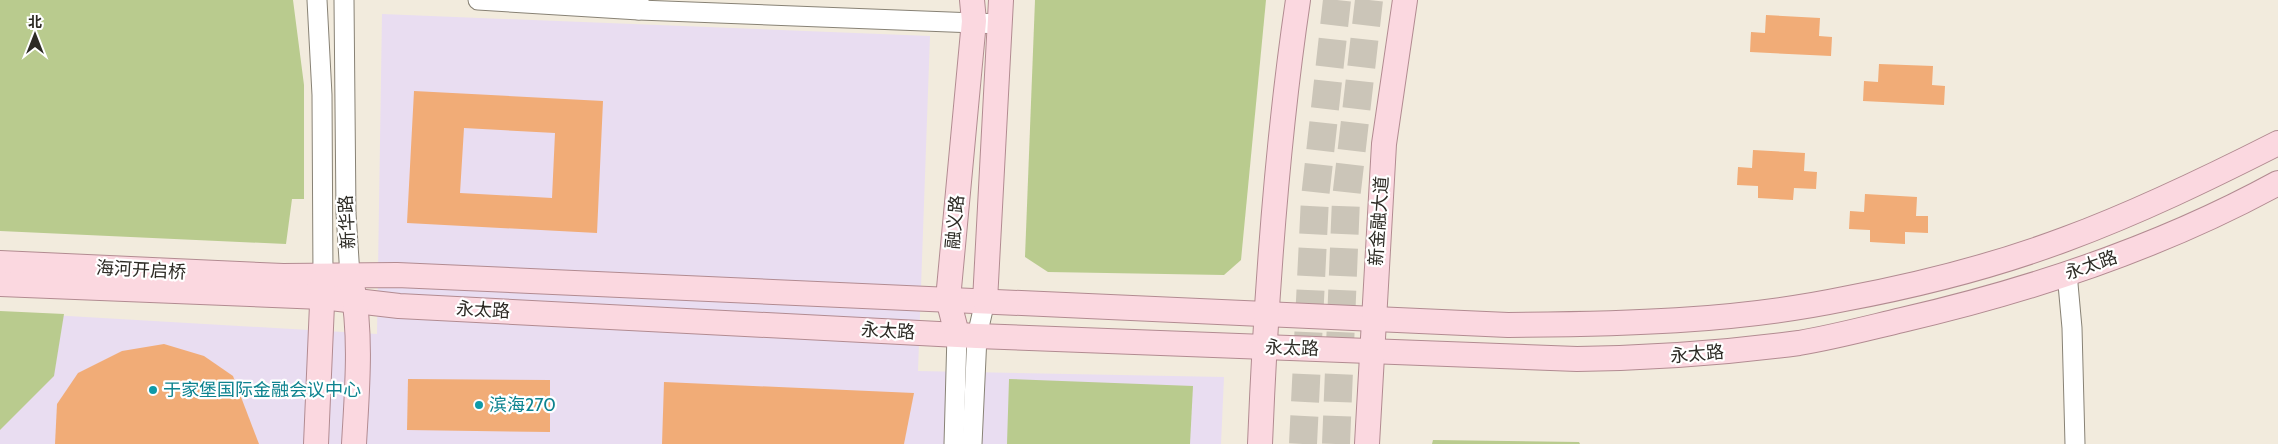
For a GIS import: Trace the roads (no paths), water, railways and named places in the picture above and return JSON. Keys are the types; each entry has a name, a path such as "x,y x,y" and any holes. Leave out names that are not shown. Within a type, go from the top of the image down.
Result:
{"main road":[{"name":"融义路","path":"986,301 1001,0"},
{"path":"1260,444 1265,314 1283,104 1298,0"},
{"name":"新金融大道","path":"1366,444 1369,358 1384,144 1405,0"},
{"name":"融义路","path":"967,335 948,299 973,10"},
{"name":"永太路","path":"323,287 350,276 397,275 1372,318 1508,326 1633,324 1746,314 1843,300 1958,273 2065,240 2212,177 2278,142"},
{"name":"永太路","path":"281,286 323,287 355,299 399,306 967,335 1264,347 1369,358 1661,358 1801,342 1855,331 1972,302 2067,274 2167,236 2278,183"},
{"path":"988,246 993,268 1004,285 1018,297 1044,304"},
{"name":"海河开启桥","path":"0,264 281,286"},
{"name":"新华路","path":"350,276 355,299 359,362 354,444"},
{"name":"海河开启桥","path":"0,284 281,286"},
{"name":"新华路","path":"316,444 323,287"},
{"path":"1322,316 1345,323 1353,329 1359,335 1369,358"}],"street":[{"name":"新华路","path":"317,0 322,96 323,287"},
{"name":"新华路","path":"344,0 346,213 350,276"},
{"path":"478,0 639,5 973,10 1001,24"},
{"path":"2067,274 2072,328 2075,444"},
{"name":"融义路","path":"954,444 967,335 986,301"},
{"name":"融义路","path":"967,335 972,444"}],"tunnel":[{"path":"1303,444 1315,198 1337,0"},
{"path":"1336,444 1346,199 1369,0"}],"place":[{"name":"于家堡国际金融会议中心","path":"153,390"},
{"name":"滨海270","path":"479,405"}]}
